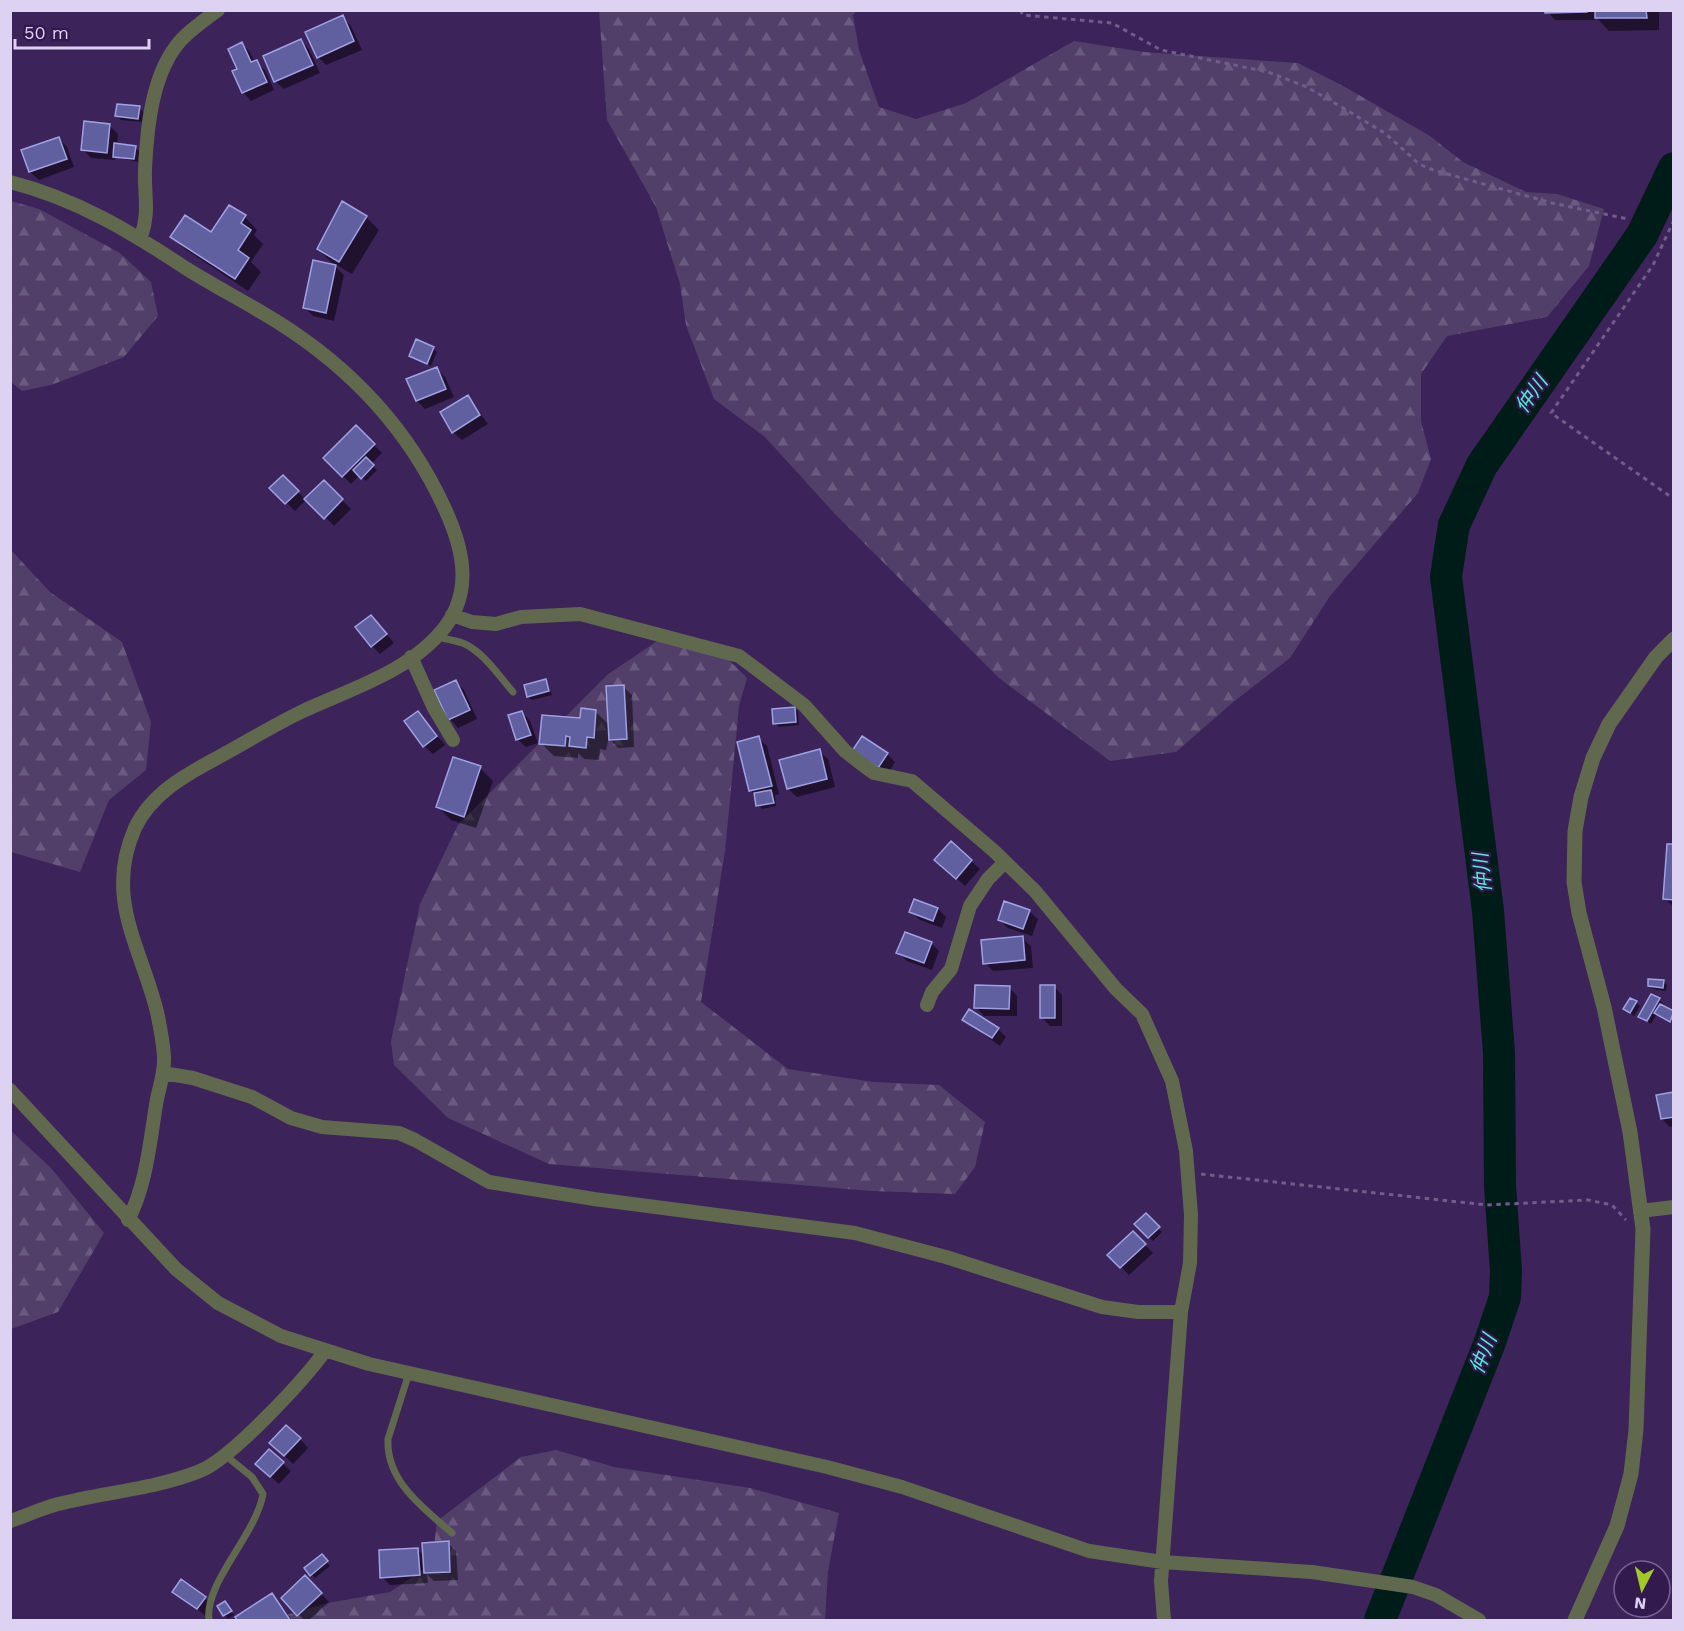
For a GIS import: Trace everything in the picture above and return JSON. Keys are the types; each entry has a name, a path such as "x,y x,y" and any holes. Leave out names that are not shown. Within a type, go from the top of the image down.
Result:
{"street":[{"path":"141,237 148,210 145,171 149,124 158,85 167,60 182,40 218,10"},
{"path":"10,182 83,206 141,237 189,270 277,321 326,355 367,393 404,437 436,490 460,545 462,578 459,599 452,615 437,636 375,681 300,713 179,779 153,801 140,818 133,834 123,877 125,913 157,1014 164,1058 147,1157 136,1206 128,1220"},
{"path":"452,615 472,622 496,624 521,617 580,614 739,656 804,705 845,751 859,762 874,773 912,781 1005,862 1035,891 1116,989 1142,1014 1172,1081 1186,1151 1188,1177 1190,1263 1182,1312 1162,1562 1164,1620"},
{"path":"1575,1620 1617,1526 1631,1474 1636,1430 1643,1228 1630,1132 1604,1007 1579,913 1574,882 1575,831 1590,768 1609,724 1656,657 1674,639"},
{"path":"411,657 434,708 453,740"},
{"path":"927,1005 932,992 951,969 970,906 988,879 1005,862"},
{"path":"163,1073 193,1078 252,1097 291,1118 322,1127 399,1133 489,1182 594,1199 855,1233 946,1257 1102,1307 1138,1312 1182,1312"},
{"path":"10,1090 128,1220 176,1269 218,1303 281,1336 325,1351 409,1373 827,1467 951,1502 1064,1544 1126,1558 1312,1572 1413,1587 1436,1594 1479,1620"},
{"path":"1639,1205 1674,1207"},
{"path":"10,1521 56,1505 146,1486 193,1473 225,1455 312,1369 325,1351"}],"lane":[{"path":"437,636 448,641 463,643 478,653 513,692"},
{"path":"409,1373 388,1439 394,1474 452,1533"},
{"path":"208,1620 212,1596 253,1522 263,1494 252,1477 225,1455"}],"path":[{"path":"1020,10 1023,15 1112,23 1161,50 1268,72 1307,87 1345,109 1386,134 1419,164 1433,170 1552,203 1629,219"},
{"path":"1674,220 1653,265 1551,413 1674,499"},
{"path":"1188,1177 1206,1174 1325,1190 1487,1205 1588,1200 1612,1205 1626,1220 1631,1216 1632,1205 1639,1205"}],"green space":[{"path":"599,11 857,11 853,15 859,50 879,107 916,119 966,103 1074,41 1144,52 1298,63 1430,136 1463,162 1526,192 1557,194 1604,209 1589,266 1547,317 1447,336 1421,374 1421,421 1431,459 1418,493 1330,596 1290,658 1232,703 1176,752 1110,761 999,678 835,514 765,437 714,399 686,325 680,284 656,207 607,120"},
{"path":"11,201 39,209 120,253 151,282 158,316 124,357 51,385 22,391 11,382"},
{"path":"10,549 50,592 122,642 151,722 146,770 109,800 80,872 11,852"},
{"path":"666,635 723,654 747,678 739,706 725,851 701,1002 788,1069 873,1082 939,1085 985,1122 975,1167 955,1194 871,1191 549,1164 448,1118 394,1065 391,1041 420,904 458,825 607,675"},
{"path":"10,1130 51,1168 104,1233 58,1312 11,1329"},
{"path":"556,1450 614,1467 750,1488 839,1513 828,1571 825,1620 269,1620 328,1603 390,1592 432,1564 437,1521 521,1457"}],"building":[{"path":"1545,10 1587,10 1587,12 1545,13"},
{"path":"1595,10 1646,10 1647,18 1595,18"},
{"path":"343,15 354,41 317,58 305,32"},
{"path":"301,39 313,65 274,82 263,56"},
{"path":"242,42 251,62 257,60 267,82 242,93 232,71 237,69 228,49"},
{"path":"117,104 140,106 138,119 115,116"},
{"path":"84,121 110,124 107,153 81,150"},
{"path":"59,137 67,159 29,172 21,150"},
{"path":"114,143 136,146 134,159 113,157"},
{"path":"342,201 367,216 339,262 317,249"},
{"path":"229,205 246,215 241,223 251,230 238,250 249,258 235,279 170,237 185,215 211,232"},
{"path":"313,260 336,265 326,313 303,308"},
{"path":"416,339 434,347 427,364 409,356"},
{"path":"437,367 446,389 416,401 406,379"},
{"path":"468,395 480,415 452,433 440,412"},
{"path":"356,425 375,444 342,477 323,458"},
{"path":"366,457 374,465 361,479 353,470"},
{"path":"283,475 299,491 285,504 269,488"},
{"path":"324,480 343,499 324,519 304,499"},
{"path":"371,615 387,634 371,647 355,627"},
{"path":"546,679 549,691 527,697 524,685"},
{"path":"456,680 470,710 448,720 434,690"},
{"path":"624,685 627,739 609,740 606,686"},
{"path":"795,707 796,722 773,724 772,709"},
{"path":"581,708 596,710 594,738 587,737 586,748 569,746 570,737 566,736 565,746 539,744 542,715 580,718"},
{"path":"418,711 437,736 423,747 404,721"},
{"path":"522,711 531,735 516,740 508,715"},
{"path":"759,736 772,786 749,791 737,742"},
{"path":"862,736 888,753 878,768 852,751"},
{"path":"820,749 827,779 787,789 779,760"},
{"path":"453,757 481,766 464,817 436,807"},
{"path":"771,790 774,803 756,806 754,793"},
{"path":"951,841 972,860 956,879 934,860"},
{"path":"1667,844 1674,844 1674,900 1663,899"},
{"path":"914,899 938,908 933,921 909,912"},
{"path":"1004,901 1030,910 1023,929 998,920"},
{"path":"905,932 932,942 924,963 896,953"},
{"path":"1023,936 1025,960 983,964 981,940"},
{"path":"1648,979 1664,980 1663,988 1648,986"},
{"path":"975,985 1010,986 1009,1009 974,1008"},
{"path":"1040,985 1055,985 1055,1018 1040,1018"},
{"path":"1651,994 1660,998 1647,1021 1638,1017"},
{"path":"1630,998 1637,1001 1630,1013 1623,1009"},
{"path":"1660,1004 1674,1011 1670,1022 1654,1013"},
{"path":"969,1009 999,1028 992,1038 962,1020"},
{"path":"1674,1092 1674,1117 1661,1119 1656,1095"},
{"path":"1146,1213 1160,1227 1148,1238 1134,1224"},
{"path":"1133,1231 1146,1244 1120,1268 1107,1255"},
{"path":"286,1425 301,1438 284,1456 269,1443"},
{"path":"269,1449 284,1462 270,1477 255,1464"},
{"path":"449,1541 450,1572 424,1573 422,1543"},
{"path":"418,1548 420,1575 380,1578 379,1550"},
{"path":"322,1554 328,1561 310,1576 304,1568"},
{"path":"305,1575 322,1593 297,1616 281,1598"},
{"path":"181,1579 206,1597 197,1609 172,1592"},
{"path":"272,1593 290,1620 237,1620 235,1617"},
{"path":"225,1601 232,1611 223,1616 217,1606"}],"waterway":[{"name":"仲川","path":"1380,1620 1490,1342 1505,1297 1506,1271 1500,1186 1499,1053 1488,911 1446,577 1454,525 1482,465 1642,235 1674,168"}]}
